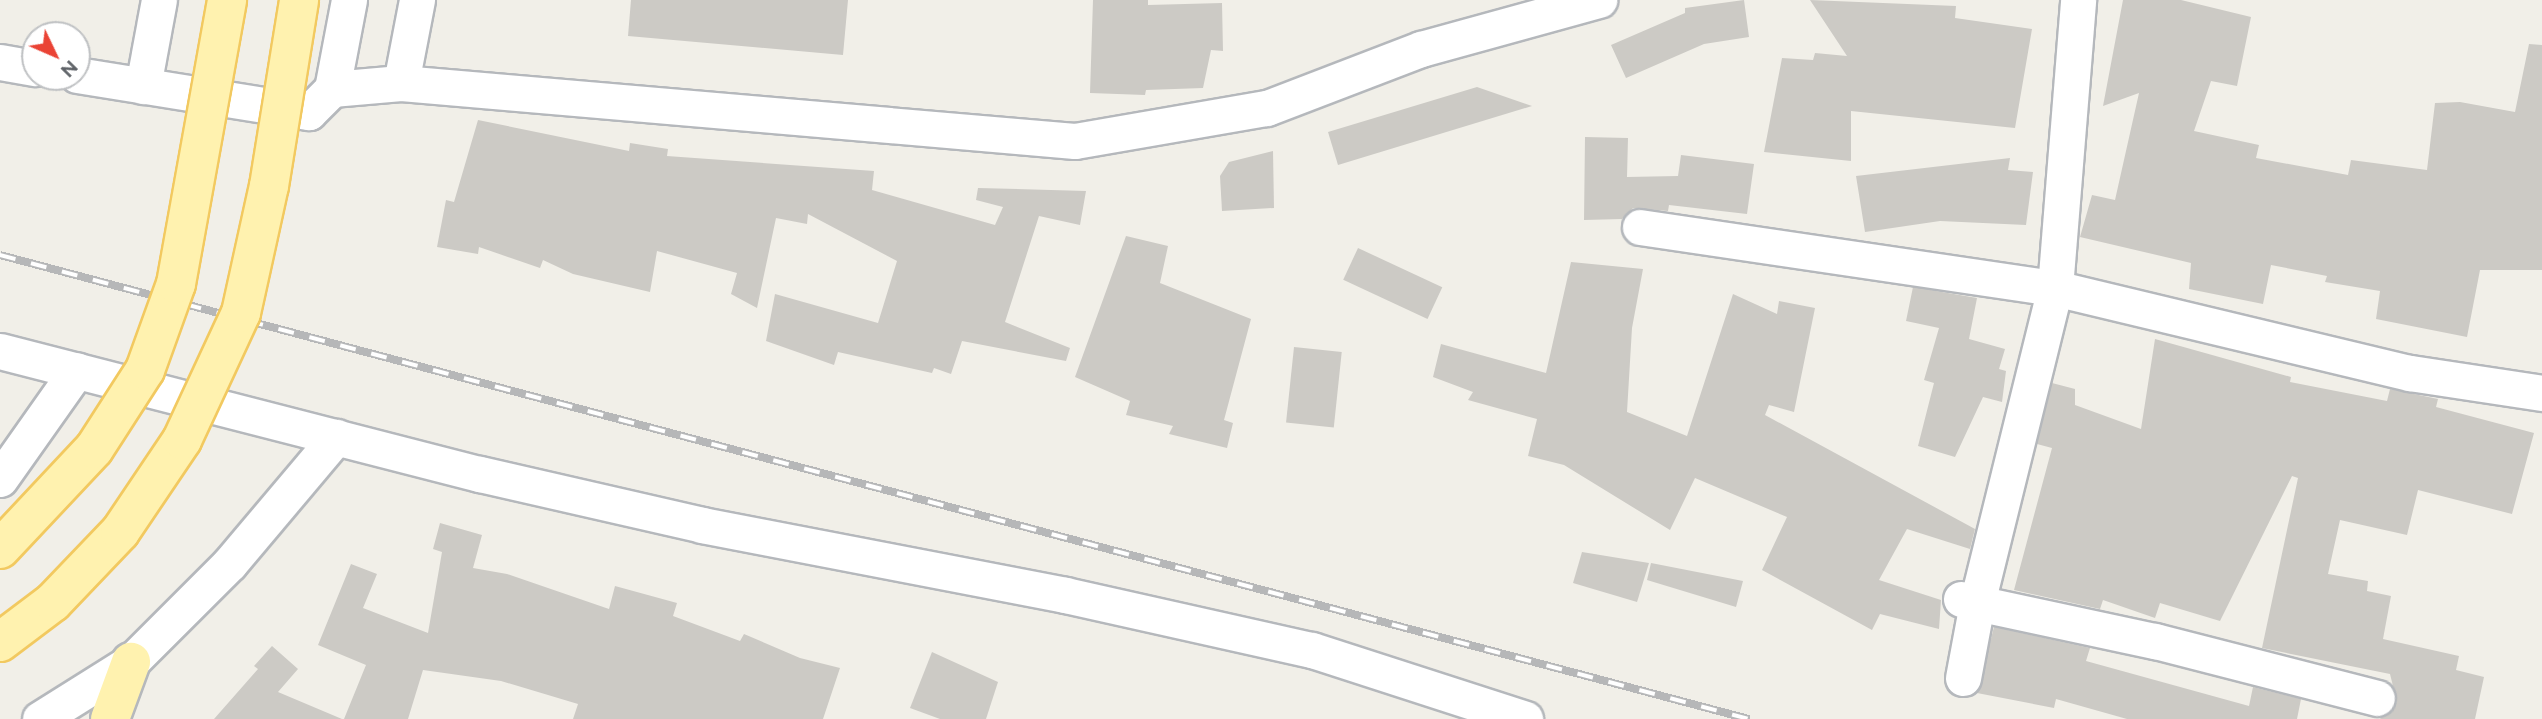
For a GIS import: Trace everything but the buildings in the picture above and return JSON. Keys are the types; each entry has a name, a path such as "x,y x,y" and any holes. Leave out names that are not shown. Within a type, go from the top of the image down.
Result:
{"main road":[{"path":"0,549 94,449 145,370 176,284 227,0"},
{"path":"0,642 53,602 120,532 183,440 241,313 269,186 299,0"},
{"path":"110,719 131,662"}],"street":[{"path":"143,86 159,0"},
{"path":"91,77 309,112 332,89 349,0"},
{"path":"401,83 417,0"},
{"path":"332,89 401,83 1075,141 1267,108 1421,49 1599,0"},
{"path":"1962,678 1969,601 2055,288 2078,0"},
{"path":"0,62 21,66"},
{"path":"1640,227 2055,288 2410,373 2542,393"},
{"path":"0,351 336,437 702,525 1065,595 1312,649 1525,719"},
{"path":"0,479 77,370"},
{"path":"40,719 131,662 230,563 336,437"},
{"path":"1969,601 2155,641 2377,698"}],"railway":[{"path":"0,255 1749,719"}]}
